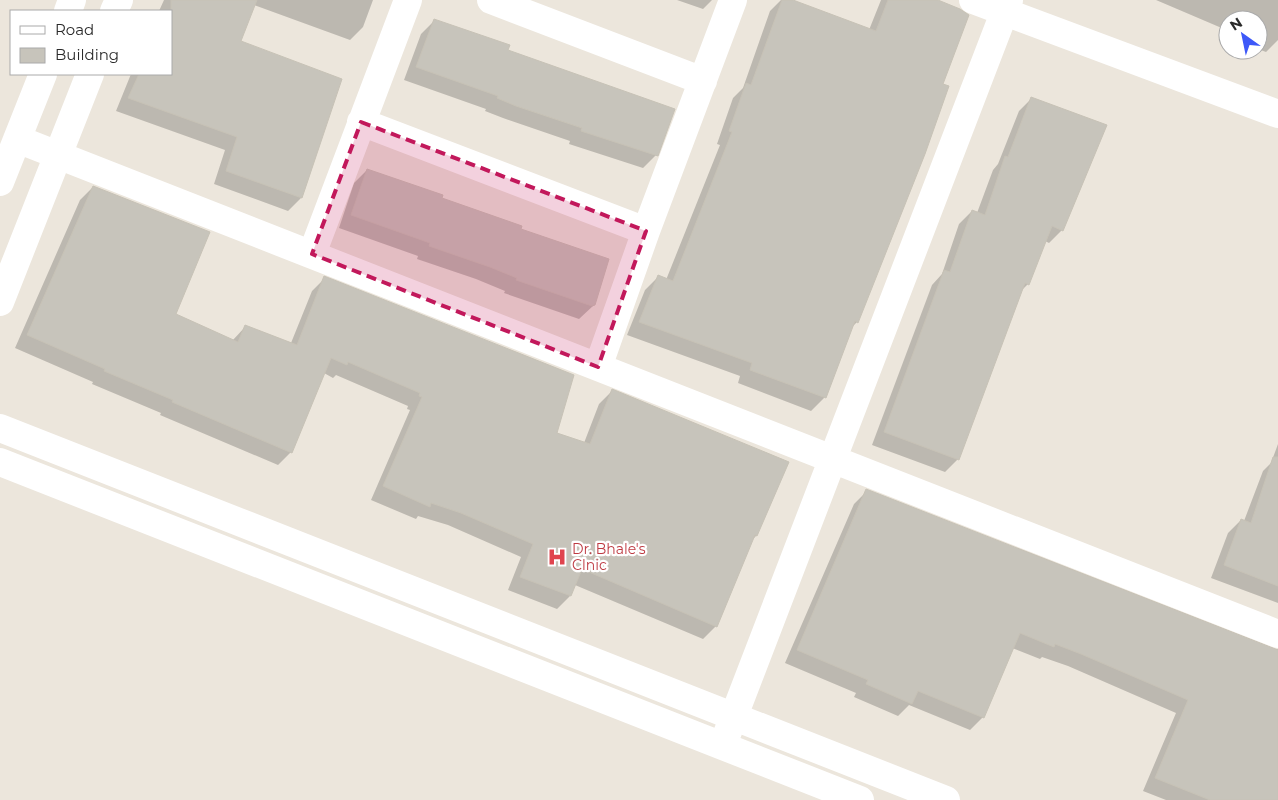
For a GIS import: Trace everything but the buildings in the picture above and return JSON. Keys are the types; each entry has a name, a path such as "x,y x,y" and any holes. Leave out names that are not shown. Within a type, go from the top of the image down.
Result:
{"street":[{"path":"312,254 408,0"},
{"path":"491,0 703,80"},
{"path":"598,367 646,231 733,0"},
{"path":"973,0 1007,6 1278,114"},
{"path":"723,746 732,716 1007,6"},
{"path":"0,182 43,75"},
{"path":"0,302 90,75"},
{"path":"361,122 646,231"},
{"path":"17,138 1278,634"},
{"path":"0,428 946,800"},
{"path":"0,462 860,800"}],"highlighted area":[{"path":"361,122 646,231 598,367 312,254"}],"place":[{"name":"Dr. Bhale's Clnic","path":"557,557"}]}
